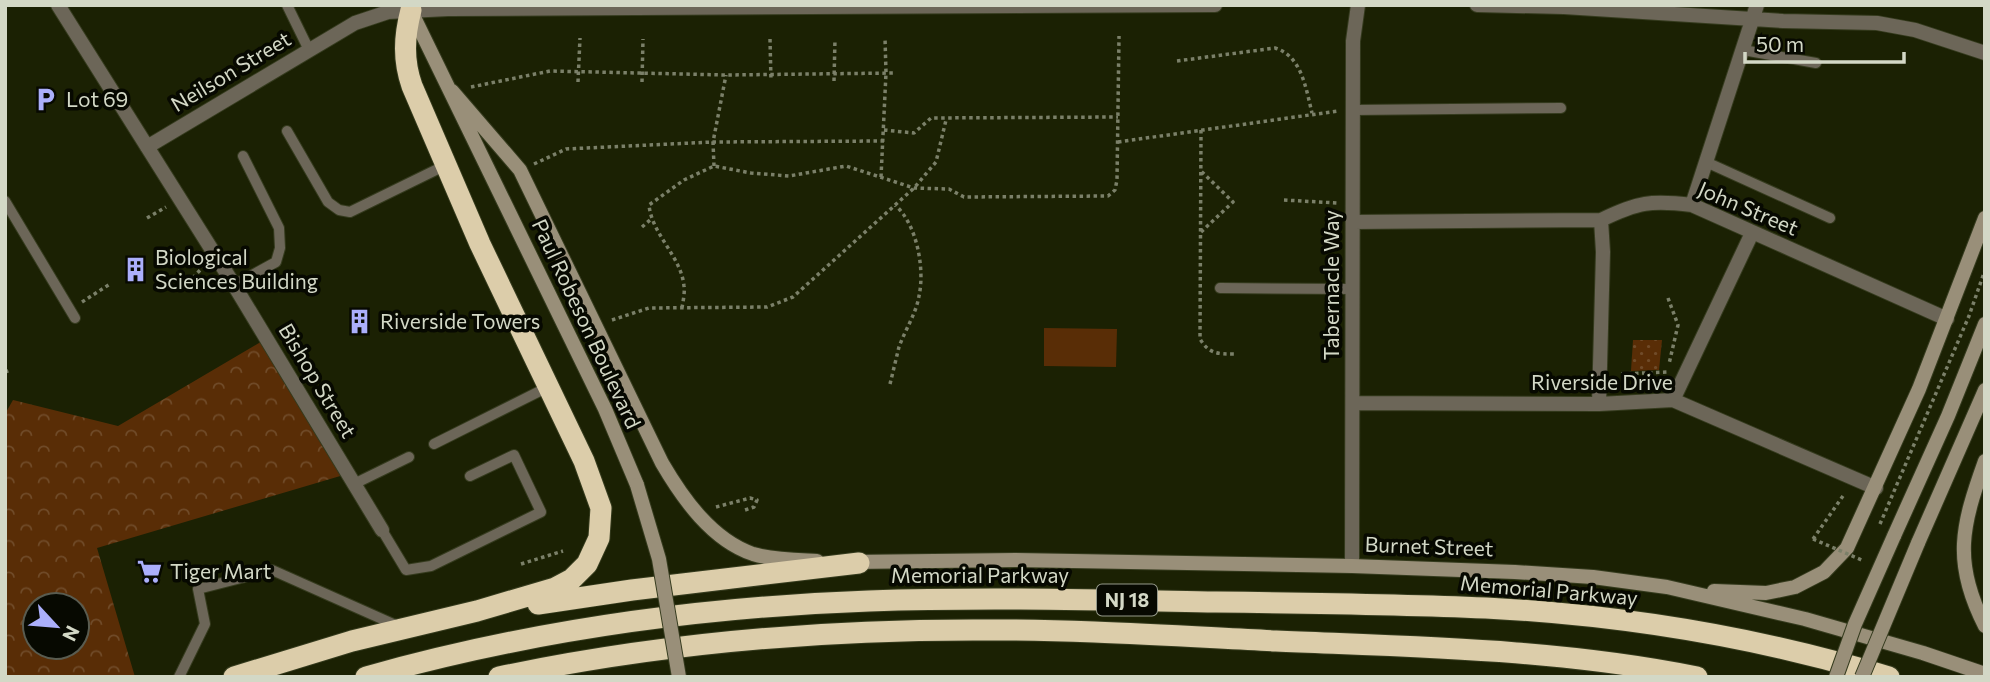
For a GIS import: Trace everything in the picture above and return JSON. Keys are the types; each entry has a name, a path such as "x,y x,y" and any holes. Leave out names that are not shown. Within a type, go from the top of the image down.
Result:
{"highway":[{"path":"234,677 333,646 544,593 572,579 592,557 599,538 602,519 598,499 584,461 480,244 407,69 405,35 410,8"},
{"path":"477,611 859,563"},
{"name":"Memorial Parkway","path":"366,677 514,641 668,617 857,601 973,599 1387,604 1538,612 1633,621 1721,636 1801,652 1889,677"},
{"name":"NJ 18","path":"499,677 598,658 709,643 805,634 976,629 1500,652 1614,664 1697,677"}],"main road":[{"name":"Paul Robeson Boulevard","path":"410,8 605,409 637,485 661,571 679,677"},
{"name":"Burnet Street","path":"452,91 520,170 663,463 689,503 708,524 737,547 755,554 776,559 859,563 1016,561 1352,566 1515,572 1605,579 1667,587 1843,629 1985,674"},
{"path":"1667,587 1766,593 1795,587 1832,566 1847,548 1876,488 1947,319 1985,218"},
{"path":"1836,677 1855,624 1948,416 1985,324"},
{"path":"1862,677 1985,390"},
{"path":"1985,461 1968,507 1963,552 1972,600 1985,626"}],"street":[{"name":"Bishop Street","path":"58,5 234,285 382,530"},
{"name":"Neilson Street","path":"147,147 366,18 410,8 1215,5"},
{"name":"Tabernacle Way","path":"1352,566 1353,41 1358,5"},
{"path":"1477,5 1754,12 1877,23 1915,30 1985,53"},
{"path":"1692,205 1754,12"},
{"name":"John Street","path":"1353,222 1601,219 1630,206 1662,201 1692,205 1947,319"},
{"path":"1599,404 1603,252 1601,219"},
{"path":"1673,400 1752,233"},
{"name":"Riverside Drive","path":"1353,403 1599,404 1673,400 1876,488"}],"lane":[{"path":"287,5 309,50"},
{"path":"1742,50 1816,63"},
{"path":"1353,110 1561,108"},
{"path":"287,131 328,201 339,210 350,212 446,165"},
{"path":"234,285 276,262 280,248 279,228 243,156"},
{"path":"1706,162 1830,218"},
{"path":"5,201 73,314"},
{"path":"1220,288 1353,289"},
{"path":"434,444 548,387"},
{"path":"382,530 407,570 430,566 541,512 514,455 470,476"},
{"path":"354,484 409,457"},
{"path":"179,677 205,624 198,589 271,570 403,628"}],"path":[{"path":"682,309 684,286 679,270 650,220 649,205 684,180 714,166 789,176 846,166 914,188 949,189 964,197 1108,196 1115,190 1119,36"},
{"path":"578,82 580,38"},
{"path":"881,177 885,38"},
{"path":"642,82 643,39"},
{"path":"770,39 771,81"},
{"path":"834,81 835,39"},
{"path":"1177,61 1275,48 1285,51 1294,60 1305,81 1312,113"},
{"path":"452,91 550,71 726,75 896,73"},
{"path":"714,166 713,142 726,75"},
{"path":"1118,142 1312,113 1353,110"},
{"path":"884,130 914,133 931,118 1118,117"},
{"path":"596,324 649,308 767,307 793,297 914,188 936,162 946,120"},
{"path":"1201,130 1200,339 1206,348 1216,354 1234,354"},
{"path":"520,170 566,149 713,142 884,141"},
{"path":"1200,232 1233,202 1201,171"},
{"path":"1284,200 1353,204"},
{"path":"890,384 900,347 919,297 921,278 911,225 905,214 895,205"},
{"path":"642,227 650,220"},
{"path":"1880,524 1969,316 1985,270"},
{"path":"73,314 110,284"},
{"path":"1621,374 1667,373 1678,325 1668,298"},
{"path":"5,372 11,370"},
{"path":"1846,492 1813,539 1864,561 1870,549"},
{"path":"714,508 750,498 757,500 754,507 745,510"},
{"path":"521,564 563,551"}],"green space":[{"path":"1044,328 1117,329 1116,367 1044,366"},
{"path":"264,340 347,474 97,548 135,677 5,677 5,414 13,400 118,426"},
{"path":"1633,340 1662,340 1659,370 1631,371"}],"place":[{"name":"Lot 69","path":"46,100"},
{"name":"Biological Sciences Building","path":"135,270"},
{"name":"Riverside Towers","path":"360,322"},
{"name":"Tiger Mart","path":"150,572"}]}
